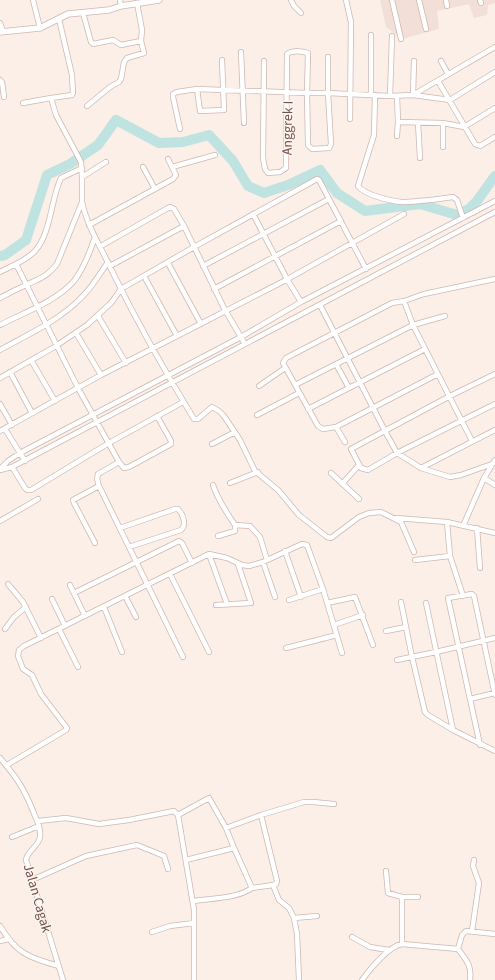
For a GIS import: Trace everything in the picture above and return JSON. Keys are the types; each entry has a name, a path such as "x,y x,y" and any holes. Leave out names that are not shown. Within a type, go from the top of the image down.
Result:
{"street":[{"path":"33,0 40,28"},
{"path":"0,23 1,32 40,28 68,14 109,10 121,3 159,0"},
{"path":"291,0 294,6 301,13"},
{"path":"346,0 351,22 350,119"},
{"path":"392,0 401,39"},
{"path":"419,0 426,29"},
{"path":"446,0 447,6"},
{"path":"87,106 110,87 119,82 127,58 144,53 141,41 143,34 136,3"},
{"path":"83,13 91,42 94,45 114,40 121,44 141,41"},
{"path":"23,103 72,95 74,93 72,75 59,19"},
{"path":"371,35 374,135 358,186 374,196 402,202 453,197 457,200 462,214"},
{"path":"390,96 392,36"},
{"path":"413,95 495,49"},
{"name":"Anggrek I","path":"263,91 263,158 265,169 268,172 280,172 286,168 287,54 290,51 308,53 307,93"},
{"path":"241,52 244,123"},
{"path":"307,93 308,146 312,149 329,148 331,144 328,92 328,57"},
{"path":"197,89 200,113 224,110 222,60"},
{"path":"263,91 264,61"},
{"path":"413,95 414,61"},
{"path":"441,61 448,74"},
{"path":"180,129 173,94 177,92 197,89 307,93 328,92 390,96 413,95 450,100 495,72"},
{"path":"0,80 2,82 4,98"},
{"path":"438,81 475,144 478,146 495,137"},
{"path":"397,96 397,136"},
{"path":"51,98 56,115 81,162 82,202 89,225 153,349 194,419 196,420 211,407 214,407 219,411 235,432 254,469 278,490 299,515 326,537 331,538 359,517 369,512 381,512 401,522 414,552"},
{"path":"398,122 443,123 464,127 495,108"},
{"path":"418,123 420,158"},
{"path":"443,123 443,147"},
{"path":"172,167 216,155"},
{"path":"89,225 175,178 176,175 168,159"},
{"path":"82,177 106,162"},
{"path":"143,167 155,189"},
{"path":"0,272 16,264 31,254 38,247 50,218 61,178 82,168"},
{"path":"0,378 76,333 98,316 111,303 121,289 317,179 319,180 366,269"},
{"path":"203,266 329,199"},
{"path":"0,469 8,461 20,453 241,337 301,302 349,279 458,220 462,214 495,201"},
{"path":"0,298 45,276 57,264 82,202"},
{"path":"100,246 168,208 170,207 174,209 184,226 225,310 245,344"},
{"path":"0,469 12,468 495,212"},
{"path":"253,214 275,257 301,302"},
{"path":"25,461 2,430 101,375 287,279 404,214"},
{"path":"458,220 463,229"},
{"path":"214,289 341,221"},
{"path":"0,350 62,315 82,298 109,264 184,226"},
{"path":"0,325 55,298 74,281 87,260 95,237"},
{"path":"398,252 403,261"},
{"path":"168,263 201,324"},
{"path":"16,264 78,388 119,462 124,468 127,468 171,444 171,441 157,416"},
{"path":"144,276 177,336"},
{"path":"349,279 354,287"},
{"path":"438,374 336,427 323,429 319,428 283,362 286,358 334,334 386,305 424,294 495,279"},
{"path":"404,301 413,325 472,441"},
{"path":"320,305 397,453 421,468 444,476 455,476 494,462"},
{"path":"98,316 126,363"},
{"path":"295,385 413,325 445,316"},
{"path":"76,333 101,375"},
{"path":"308,409 425,349"},
{"path":"31,360 55,401"},
{"path":"336,364 349,388"},
{"path":"259,386 285,368"},
{"path":"10,372 32,413"},
{"path":"495,374 450,396 351,449 363,470 368,470 397,453 495,404"},
{"path":"257,415 299,393"},
{"path":"12,468 25,488 27,490 31,490 109,443 183,402"},
{"path":"0,404 12,424"},
{"path":"336,427 345,442"},
{"path":"421,468 495,430"},
{"path":"212,444 235,432"},
{"path":"119,462 98,474 97,479 99,486 184,656"},
{"path":"463,526 484,478 494,462"},
{"path":"342,484 359,465"},
{"path":"230,483 258,472"},
{"path":"331,473 359,499"},
{"path":"484,478 495,484"},
{"path":"213,485 225,512 235,525 235,531 218,536"},
{"path":"95,542 73,500 99,486"},
{"path":"0,521 38,500"},
{"path":"120,528 175,509 178,509 180,512 184,528 129,547"},
{"path":"394,518 448,522 495,533"},
{"path":"448,522 450,556 463,596"},
{"path":"235,525 250,526 260,536 275,597"},
{"path":"477,528 480,568"},
{"path":"74,593 179,541 182,543 192,563"},
{"path":"7,765 67,728 41,694 32,675 23,669 18,656 19,650 209,554 227,558 238,564 249,566 265,561 302,544 307,545 323,589 342,653"},
{"path":"285,552 301,597"},
{"path":"209,554 228,604"},
{"path":"415,560 450,556"},
{"path":"216,605 251,603 238,564"},
{"path":"170,574 209,652"},
{"path":"8,584 26,606 42,638"},
{"path":"70,585 85,616"},
{"path":"289,600 323,589"},
{"path":"470,699 495,694 474,596 472,594 448,598 480,745"},
{"path":"125,596 136,617"},
{"path":"327,603 355,597 373,645"},
{"path":"52,599 65,626"},
{"path":"401,602 425,712 453,730 480,745 495,751"},
{"path":"426,603 453,730"},
{"path":"5,630 14,617 26,606"},
{"path":"104,607 122,652"},
{"path":"334,625 363,615"},
{"path":"386,631 406,628"},
{"path":"59,629 78,667"},
{"path":"286,648 337,635"},
{"path":"397,660 495,638"},
{"name":"Jalan Cagak","path":"0,758 7,765 24,789 38,821 40,838 26,858 63,980"},
{"path":"178,815 209,798 226,828 252,888"},
{"path":"226,828 261,815 304,802 334,804"},
{"path":"38,821 66,818 99,824 174,811 178,815 193,901 194,980"},
{"path":"193,901 245,893 252,888 276,884 277,881 261,815"},
{"path":"12,837 39,826"},
{"path":"32,880 86,856 137,845 164,856 168,869"},
{"path":"186,860 234,848"},
{"path":"472,931 479,883 473,866 474,860"},
{"path":"386,871 388,893 402,897 418,897"},
{"path":"273,885 279,900 289,908 294,918 297,934 299,980"},
{"path":"402,897 402,944"},
{"path":"294,918 317,916"},
{"path":"152,932 170,926 194,923"},
{"path":"0,926 13,946 24,954 40,961 59,966"},
{"path":"470,980 470,966 458,948 462,933 472,931 495,934"},
{"path":"352,937 370,947 389,950"},
{"path":"0,941 8,939"},
{"path":"362,980 389,950 398,944 458,948"}],"shaded area":[{"path":"380,0 495,0 495,3 488,5 487,15 474,18 469,4 437,11 439,29 402,39 386,27"}],"waterway":[{"path":"0,256 5,255 26,240 47,175 70,164 98,145 116,120 159,143 183,142 209,135 233,161 248,186 264,193 288,185 320,170 337,193 365,211 420,204 457,215 469,209 477,201 495,176"}]}
